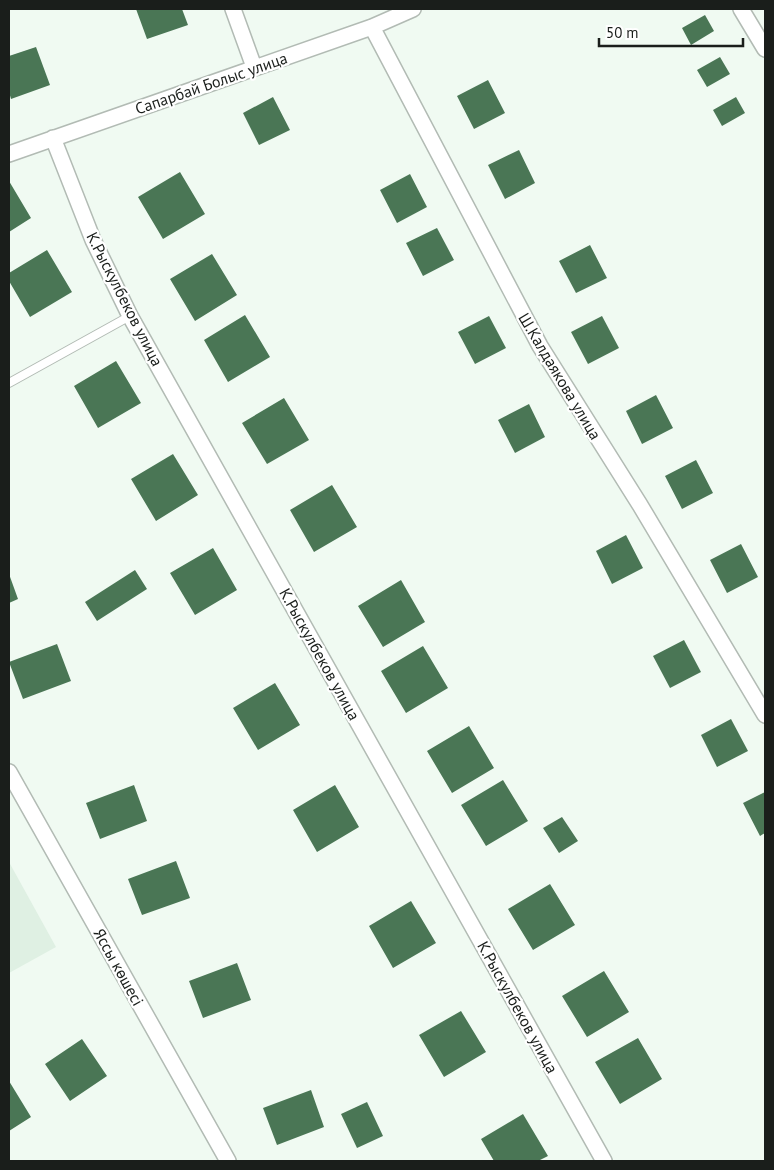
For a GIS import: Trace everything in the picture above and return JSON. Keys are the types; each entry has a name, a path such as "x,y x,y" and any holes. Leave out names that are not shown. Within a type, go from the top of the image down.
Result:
{"street":[{"path":"233,9 254,67"},
{"name":"Сапарбай Болыс улица","path":"9,154 372,27 413,9"},
{"path":"741,9 765,49"},
{"name":"Ш.Калдаякова улица","path":"372,27 540,346 640,505 765,715"},
{"name":"К.Рыскулбеков улица","path":"53,138 93,240 130,316 604,1161"},
{"name":"Яссы көшесі","path":"11,781 228,1161"}],"lane":[{"path":"9,383 130,316"}],"shaded area":[{"path":"9,862 56,947 9,973"}],"building":[{"path":"136,9 182,9 188,25 147,39"},
{"path":"705,15 714,31 691,45 682,28"},
{"path":"36,47 50,85 11,99 9,92 9,56"},
{"path":"720,57 730,74 707,87 697,70"},
{"path":"488,80 505,113 474,129 457,96"},
{"path":"273,97 290,130 259,145 243,113"},
{"path":"736,97 745,113 722,126 713,110"},
{"path":"519,150 535,183 505,199 488,165"},
{"path":"180,172 205,214 163,239 138,197"},
{"path":"410,174 427,207 397,223 380,190"},
{"path":"9,181 31,218 9,232"},
{"path":"437,228 454,260 423,276 406,243"},
{"path":"590,245 607,278 576,293 559,261"},
{"path":"47,250 72,292 30,317 9,281 9,273"},
{"path":"212,254 237,295 195,321 170,279"},
{"path":"245,315 270,357 228,382 204,340"},
{"path":"489,316 506,348 475,364 458,332"},
{"path":"602,316 619,348 588,364 571,332"},
{"path":"116,361 141,403 98,428 74,386"},
{"path":"656,395 673,428 642,444 626,411"},
{"path":"284,398 309,440 267,464 242,423"},
{"path":"529,404 545,437 515,453 498,420"},
{"path":"173,454 198,495 156,521 131,479"},
{"path":"696,460 713,493 682,509 665,476"},
{"path":"332,485 357,527 314,552 290,510"},
{"path":"626,535 643,568 612,584 596,551"},
{"path":"741,544 758,577 727,593 710,560"},
{"path":"213,548 237,590 195,615 170,573"},
{"path":"135,570 147,589 97,621 85,602"},
{"path":"9,574 18,599 9,603"},
{"path":"401,580 425,622 383,647 358,606"},
{"path":"684,640 701,672 670,688 653,656"},
{"path":"57,644 71,681 23,699 9,662"},
{"path":"423,646 448,688 406,713 381,671"},
{"path":"275,683 300,725 258,750 233,708"},
{"path":"731,719 748,751 717,767 701,735"},
{"path":"469,726 494,768 452,793 427,751"},
{"path":"503,780 528,821 486,846 461,805"},
{"path":"134,785 147,821 100,839 86,803"},
{"path":"335,785 359,827 317,852 293,810"},
{"path":"765,792 765,833 760,836 743,803"},
{"path":"562,817 578,841 559,853 543,828"},
{"path":"176,861 190,898 142,915 128,879"},
{"path":"550,884 575,925 533,950 508,909"},
{"path":"411,901 436,943 393,968 369,926"},
{"path":"237,963 251,1000 203,1018 189,981"},
{"path":"604,971 629,1012 587,1037 562,996"},
{"path":"461,1011 486,1052 444,1077 419,1035"},
{"path":"638,1038 662,1079 620,1104 595,1062"},
{"path":"82,1039 107,1076 70,1101 45,1064"},
{"path":"9,1081 31,1117 9,1131"},
{"path":"311,1090 324,1127 277,1145 263,1108"},
{"path":"367,1102 383,1136 357,1148 341,1114"},
{"path":"523,1114 548,1156 538,1161 494,1161 481,1139"}]}
